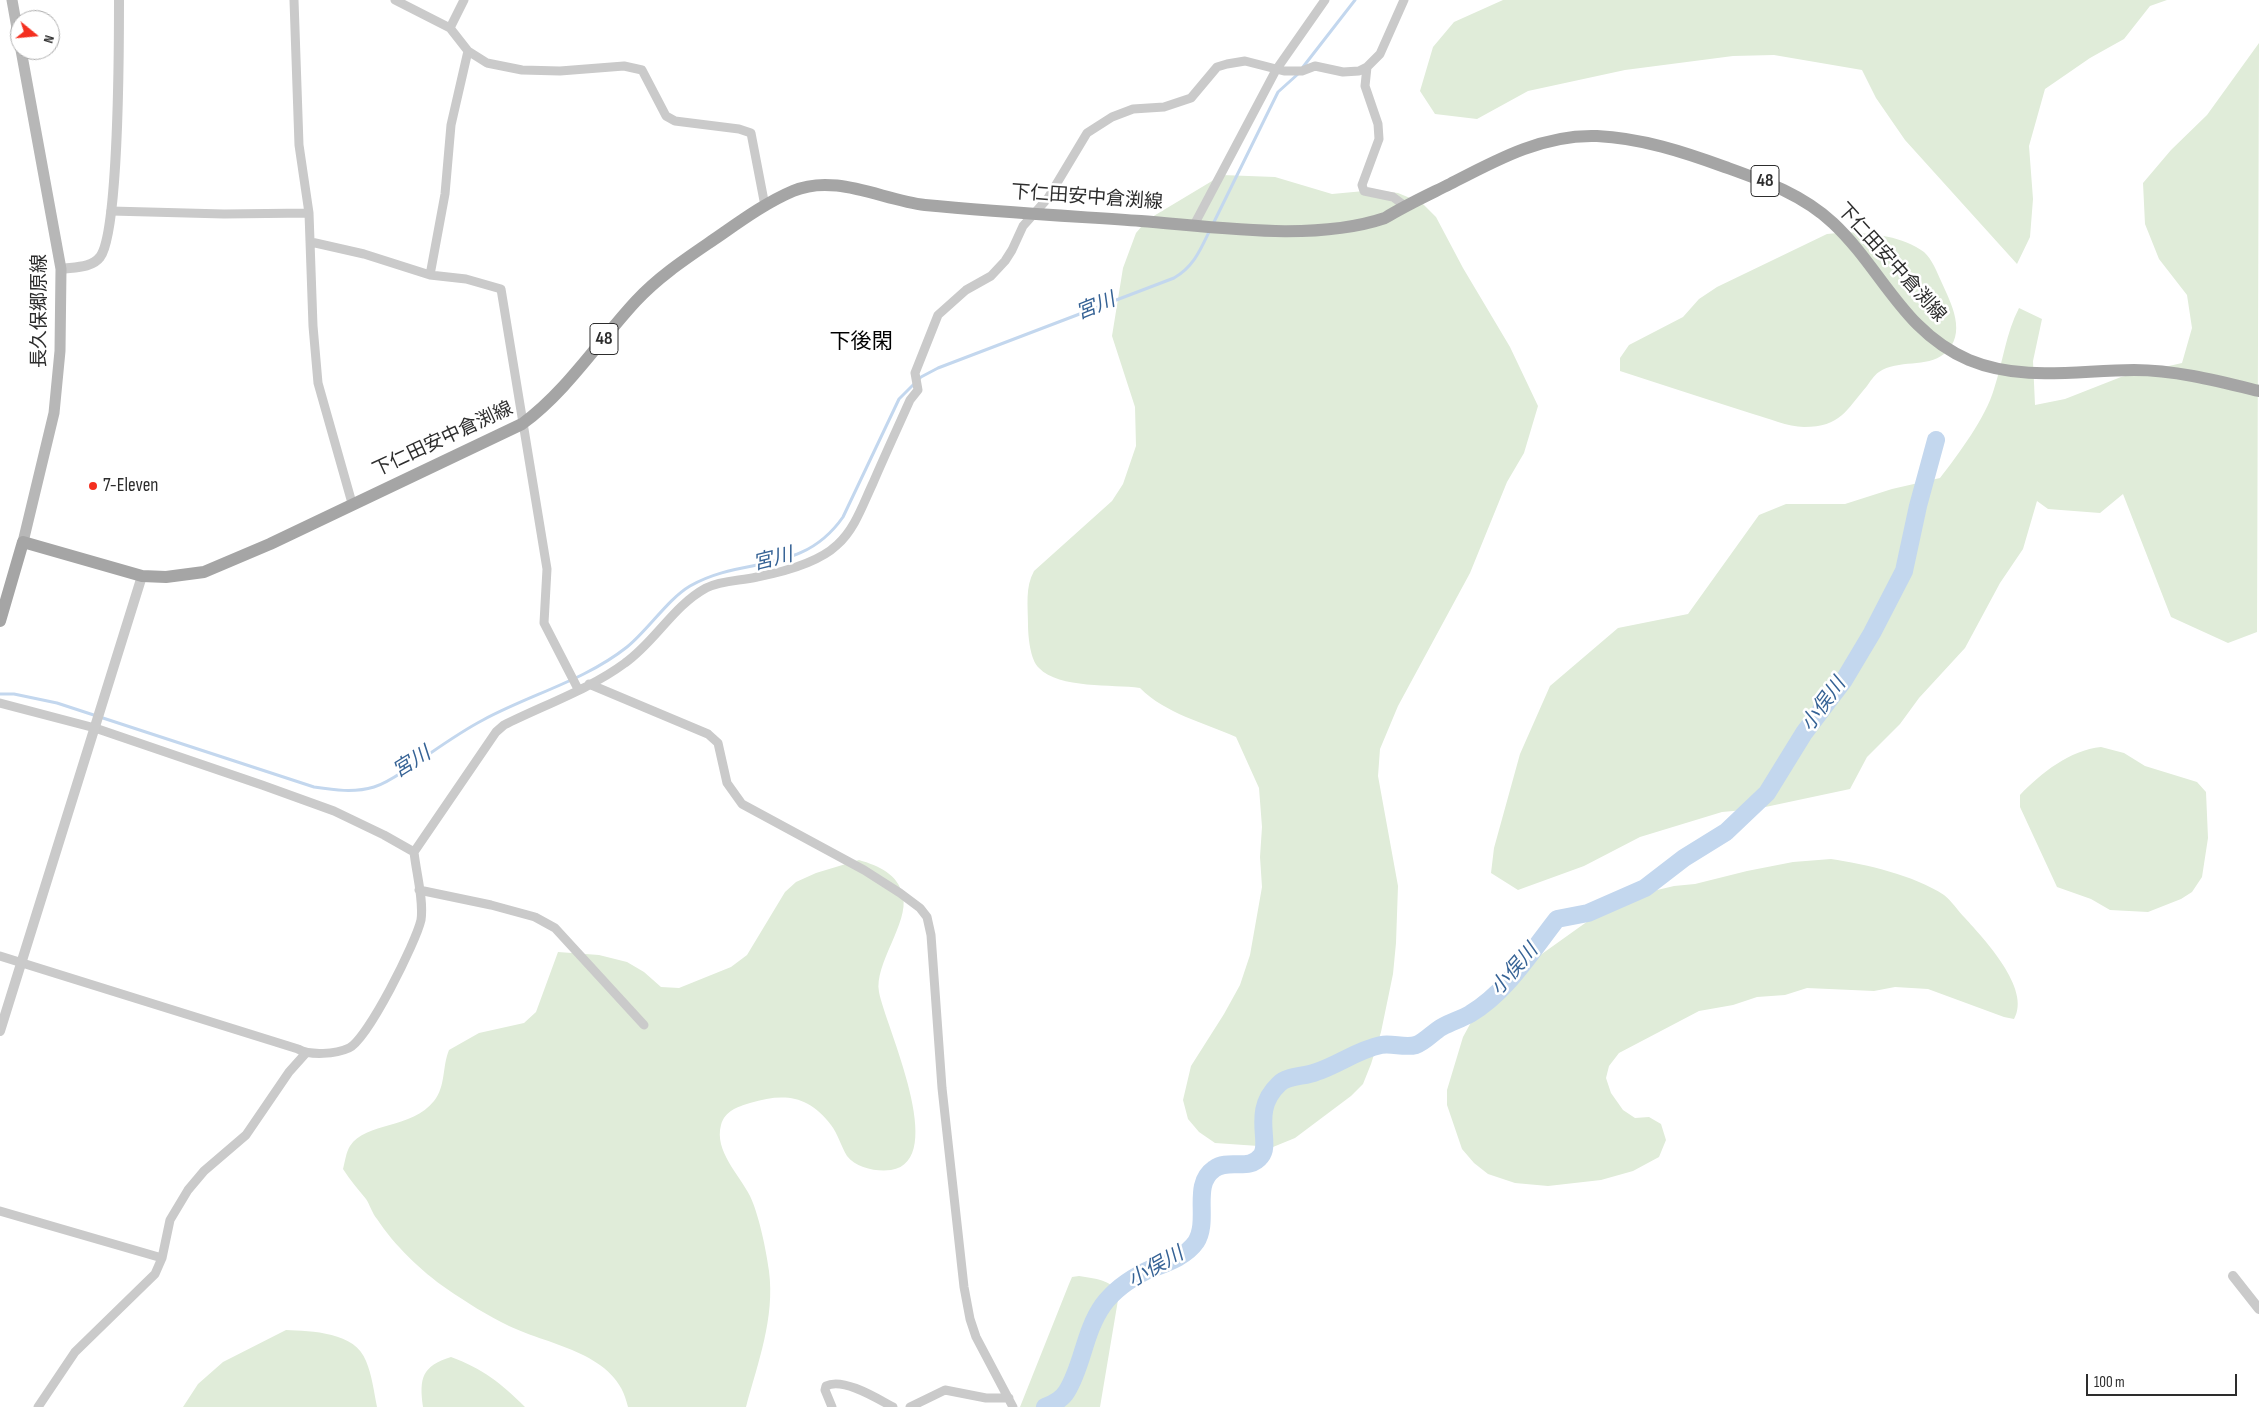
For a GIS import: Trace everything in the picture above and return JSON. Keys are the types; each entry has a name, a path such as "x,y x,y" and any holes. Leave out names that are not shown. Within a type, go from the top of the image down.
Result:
{"main road":[{"name":"長久保郷原線","path":"23,60 61,269 61,336 54,413 23,542"},
{"name":"下仁田安中倉渕線","path":"23,542 142,576 166,577 204,572 270,544 352,503 522,424 537,413 590,357 654,282 765,206 793,191 812,185 833,185 923,205 1222,228 1327,231 1385,218 1499,157 1536,145 1594,136 1636,140 1707,160 1776,185 1812,206 1833,222 1849,240 1903,310 1922,331 1952,352 1985,366 2021,373 2154,370 2259,391"},
{"path":"0,621 23,542"}],"street":[{"path":"61,269 91,265 103,254 107,237 111,210 119,0"},
{"path":"294,0 299,145 310,213 313,326 318,383 352,503"},
{"path":"395,0 450,28 468,50 487,63 522,70 560,72 624,66 642,70 666,116 675,121 739,129 751,133 765,206"},
{"path":"450,28 464,0"},
{"path":"1199,225 1280,71 1325,0"},
{"path":"0,956 298,1049 306,1054 312,1055 350,1048 364,1035 416,935 421,918 414,852 504,724 589,684 626,663 674,615 706,588 722,582 757,578 791,567 823,556 838,545 849,532 862,507 910,400 918,390 915,372 938,315 966,290 991,276 1012,250 1022,226 1048,198 1087,133 1112,116 1133,110 1164,107 1190,98 1217,67 1227,64 1245,62 1280,71 1302,71 1316,66 1343,72 1359,71 1367,67 1380,54 1404,0"},
{"path":"430,275 445,194 451,125 468,50"},
{"path":"1367,67 1365,86 1378,124 1379,139 1362,180 1362,189 1370,193 1392,197 1405,206"},
{"path":"111,210 224,214 310,213"},
{"path":"311,242 364,254 430,275 466,279 500,289 547,569 544,623 578,689"},
{"path":"0,1031 142,576"},
{"path":"589,684 708,734 718,743 727,783 742,804 870,874 920,908 927,917 931,935 942,1088 964,1287 970,1319 976,1337 1014,1407"},
{"path":"0,703 95,726 334,811 414,852"},
{"path":"419,890 526,914 555,928 644,1025"},
{"path":"38,1407 75,1352 155,1274 162,1258 170,1220 188,1190 204,1171 246,1134 289,1072 306,1054"},
{"path":"0,1211 162,1258"},
{"path":"2232,1276 2259,1309"},
{"path":"832,1407 825,1390 826,1386 831,1383 858,1389 893,1407"},
{"path":"910,1407 945,1390 986,1398 1009,1398"}],"green space":[{"path":"1503,0 2167,0 2150,6 2124,39 2090,58 2045,89 2029,146 2033,199 2030,237 2017,264 1905,140 1876,98 1862,70 1774,55 1733,56 1625,70 1528,91 1477,119 1435,114 1420,91 1433,47 1454,22"},
{"path":"2259,43 2257,632 2228,643 2171,617 2123,494 2100,513 2048,509 2037,501 2023,549 2000,583 1965,648 1919,698 1900,724 1867,757 1850,789 1756,809 1722,812 1640,837 1584,866 1518,890 1491,873 1494,848 1520,754 1550,686 1618,628 1688,614 1759,515 1786,504 1845,504 1892,489 1940,478 1971,435 1985,411 1997,379 2011,327 2019,308 2042,319 2033,361 2035,405 2065,399 2121,377 2182,363 2192,328 2187,295 2159,259 2145,224 2143,183 2171,150 2207,115"},
{"path":"1222,175 1275,177 1332,194 1375,190 1398,193 1422,203 1436,217 1463,268 1510,347 1538,406 1524,453 1507,482 1470,573 1398,706 1380,749 1378,776 1398,886 1393,974 1381,1032 1371,1064 1363,1084 1351,1096 1295,1138 1273,1147 1215,1143 1199,1132 1188,1119 1183,1100 1191,1066 1240,985 1250,955 1262,887 1260,857 1262,827 1259,788 1236,737 1185,717 1161,705 1140,688 1073,683 1048,675 1039,668 1033,659 1028,629 1028,590 1034,571 1112,501 1123,484 1136,446 1135,407 1112,336 1123,268 1136,233 1147,220"},
{"path":"1848,232 1897,239 1907,242 1927,255 1953,308 1955,318 1955,337 1951,346 1944,354 1929,361 1895,366 1879,372 1842,416 1826,424 1804,427 1791,426 1620,371 1620,358 1629,345 1683,317 1699,299 1717,287 1827,234"},
{"path":"2101,747 2124,753 2145,766 2197,782 2206,792 2208,838 2202,877 2192,892 2181,899 2148,912 2110,910 2091,899 2057,887 2020,807 2020,795 2047,771 2067,758 2089,749"},
{"path":"1831,859 1874,867 1904,876 1932,888 1947,897 1983,938 2011,979 2018,1007 2014,1019 1928,989 1895,987 1874,991 1807,988 1785,995 1757,997 1733,1005 1699,1011 1619,1053 1609,1066 1606,1078 1611,1093 1623,1110 1635,1118 1649,1117 1661,1124 1666,1140 1659,1157 1633,1171 1601,1180 1548,1186 1515,1183 1488,1174 1474,1163 1462,1149 1447,1105 1447,1090 1463,1037 1475,1015 1495,993 1532,961 1602,911 1653,891 1695,884 1793,862"},
{"path":"859,860 887,872 897,882 903,896 901,918 881,969 879,992 909,1090 915,1118 915,1143 908,1161 891,1170 873,1170 856,1164 851,1160 831,1125 822,1115 804,1102 785,1098 762,1100 736,1108 725,1116 721,1125 721,1144 729,1162 750,1196 762,1232 769,1271 770,1306 768,1323 746,1407 628,1407 622,1389 611,1374 597,1363 562,1346 509,1326 477,1309 427,1274 391,1238 375,1217 366,1199 343,1169 350,1146 357,1138 367,1133 402,1121 425,1110 438,1095 449,1050 479,1033 524,1023 536,1012 558,952 599,955 627,962 644,972 661,987 679,988 731,967 747,955 785,892 796,882 816,873"},
{"path":"1079,1276 1107,1283 1119,1294 1100,1407 1020,1407 1072,1277"},
{"path":"286,1330 332,1335 353,1344 361,1351 368,1366 377,1407 183,1407 198,1384 223,1362"},
{"path":"451,1357 473,1366 491,1378 525,1407 423,1407 422,1381 425,1374 434,1365"}],"waterway":[{"name":"宮川","path":"1303,67 1355,0"},
{"name":"宮川","path":"1213,224 1278,92 1298,74"},
{"name":"宮川","path":"0,694 14,694 57,703 314,787 352,790 366,789 379,785 483,720 575,678 610,659 635,640 674,599 690,586 731,570 791,557 809,548 827,536 843,517 899,399 921,377 938,368 1174,278 1191,264 1209,232"},
{"name":"小俣川","path":"1045,1407 1058,1400 1067,1391 1077,1370 1087,1337 1097,1315 1107,1300 1128,1281 1180,1256 1196,1242 1200,1233 1203,1184 1207,1176 1220,1166 1251,1163 1261,1156 1264,1150 1263,1115 1270,1094 1279,1084 1287,1079 1312,1074 1372,1047 1381,1045 1416,1045 1423,1042 1442,1027 1470,1014 1496,995 1507,983 1557,919 1588,913 1645,888 1684,858 1726,832 1767,793 1804,733 1844,680 1872,633 1904,571 1918,506 1936,440"}],"place":[{"name":"7-Eleven","path":"93,486"}],"district":[{"name":"下後閑","path":"861,343"}]}
